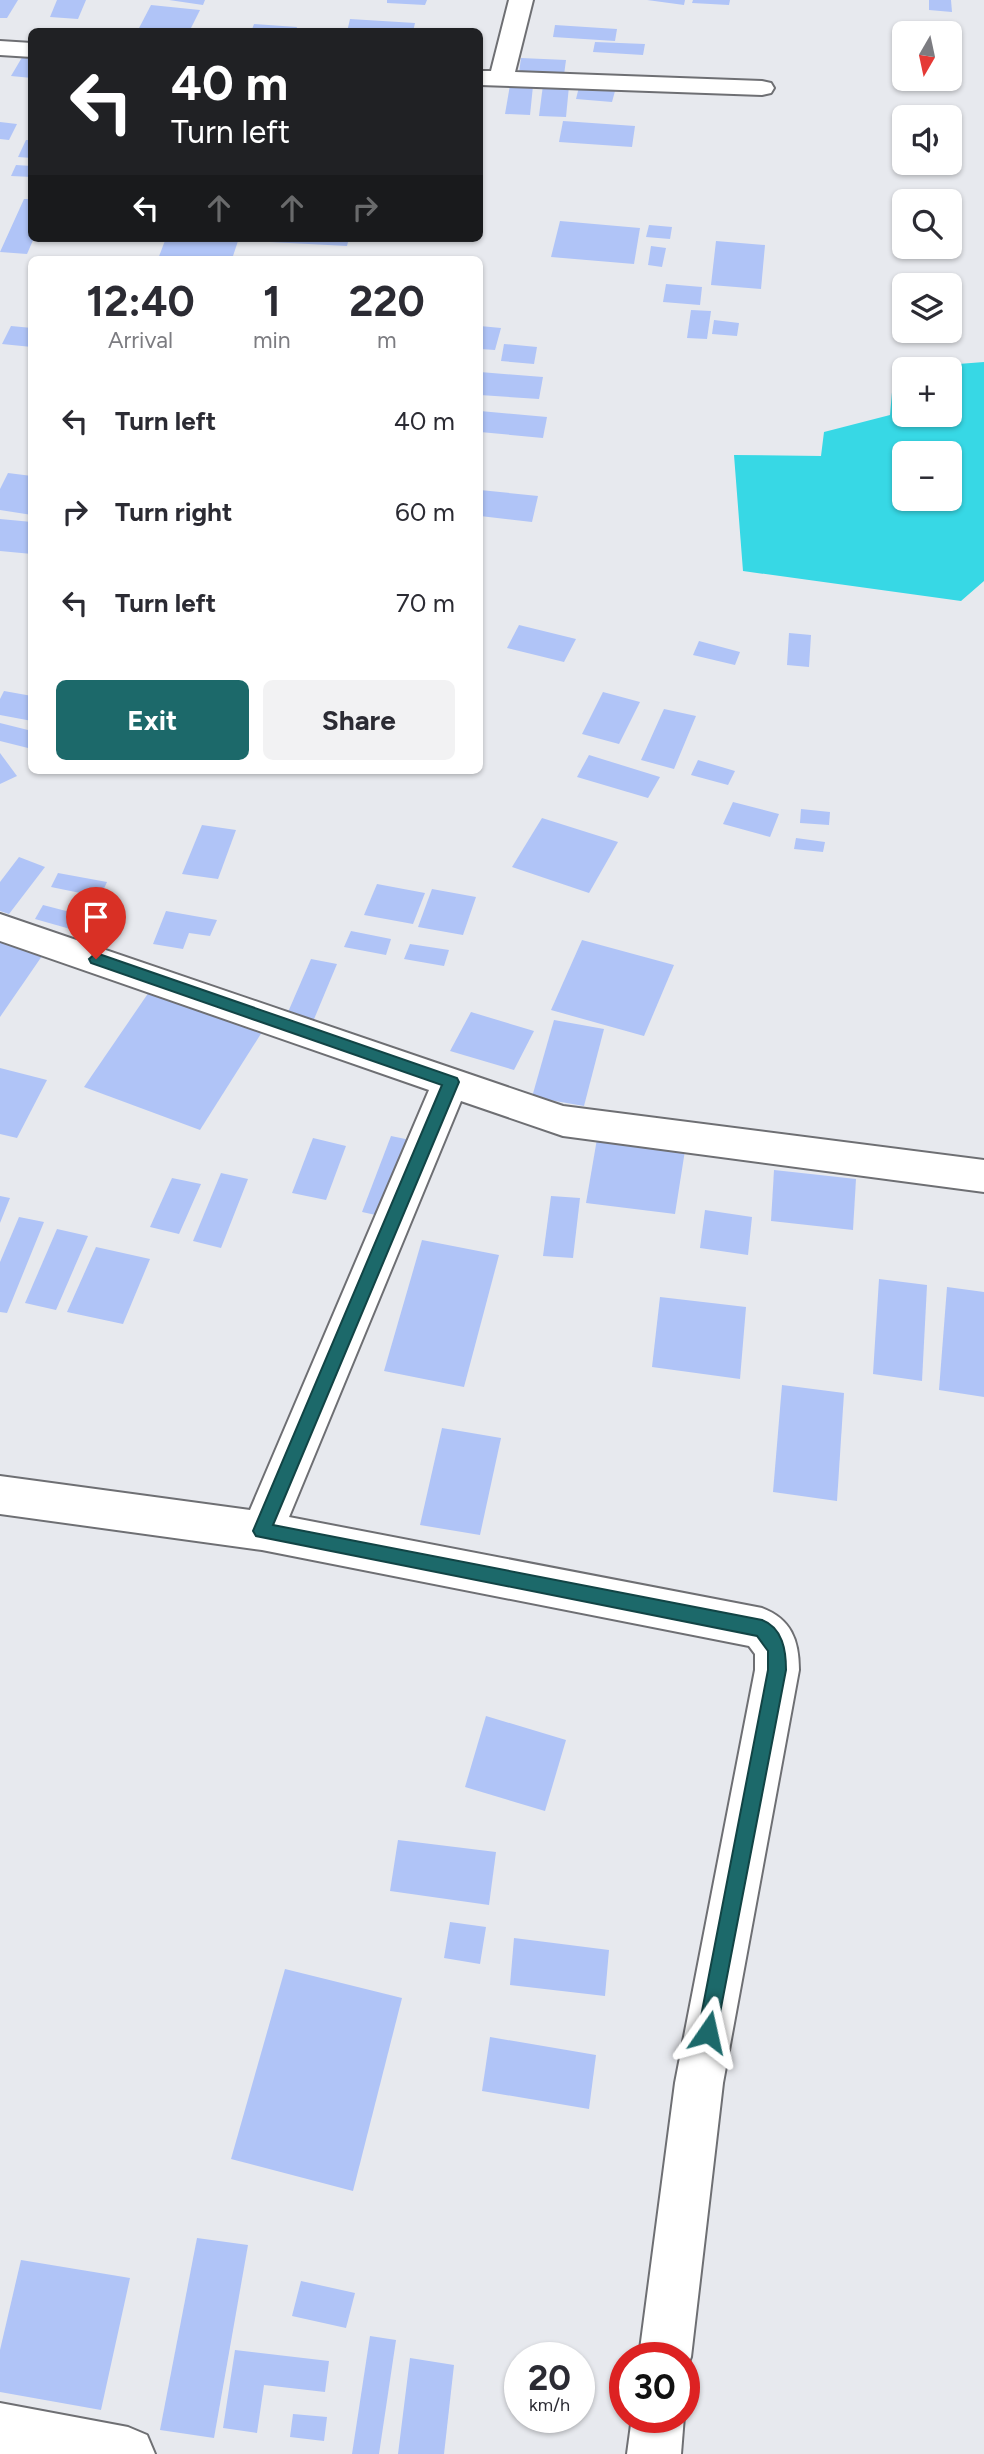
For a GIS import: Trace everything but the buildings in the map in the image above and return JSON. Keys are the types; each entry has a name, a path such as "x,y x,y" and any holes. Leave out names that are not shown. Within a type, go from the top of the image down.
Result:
{"street":[{"path":"521,0 490,79 762,88"},
{"path":"0,48 28,50"},
{"path":"0,927 563,1121 984,1176"},
{"path":"262,1531 451,1082"},
{"path":"0,1494 262,1531 762,1628 777,1648 777,1670 698,2083 667,2342"},
{"path":"0,2430 128,2454"},
{"path":"654,2454 656,2433"}],"water":[{"path":"984,362 984,581 961,601 743,571 734,455 821,456 824,432 890,415 892,392 892,427 962,427 962,364"}],"route":[{"path":"96,959 451,1082 262,1531 762,1628 777,1648 777,1670 708,2032"}]}
